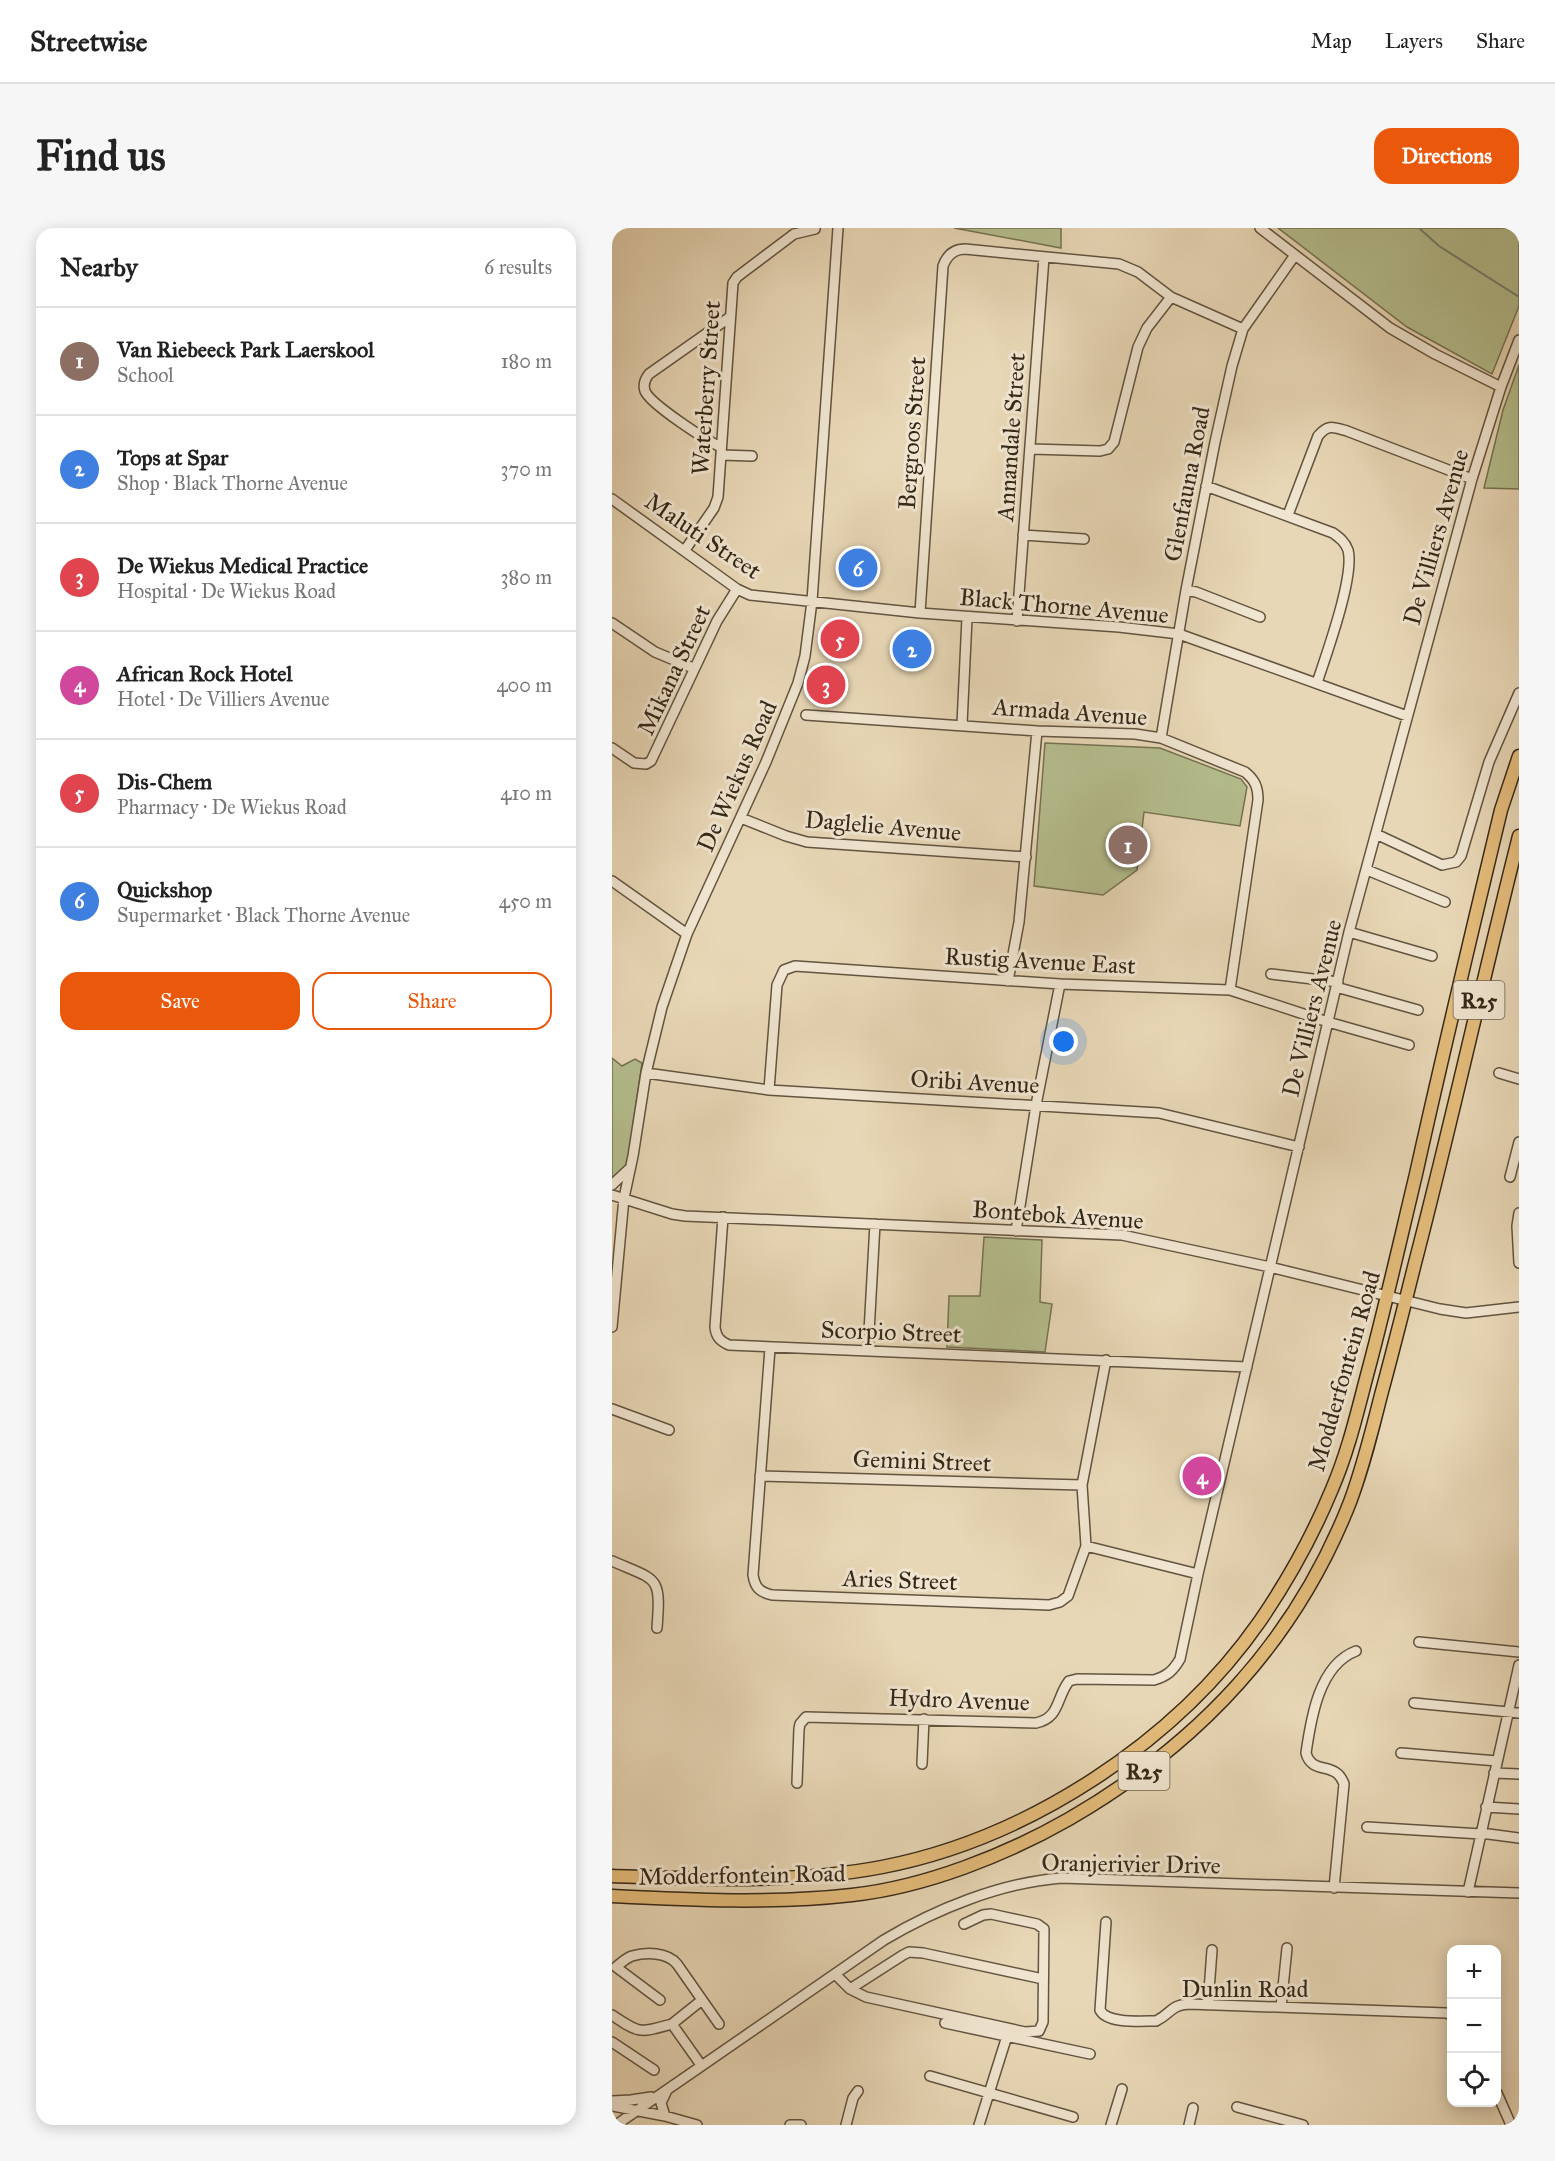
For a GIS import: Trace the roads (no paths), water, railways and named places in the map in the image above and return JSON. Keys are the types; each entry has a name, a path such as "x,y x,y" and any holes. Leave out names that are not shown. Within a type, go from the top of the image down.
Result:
{"main road":[{"name":"Modderfontein Road","path":"612,1876 785,1878 882,1867 975,1840 1020,1821 1062,1799 1127,1755 1185,1707 1229,1661 1259,1623 1287,1579 1337,1477 1351,1437 1388,1296 1501,810 1519,756"},
{"name":"Modderfontein Road","path":"612,1896 785,1900 855,1895 904,1885 987,1858 1040,1836 1105,1798 1155,1764 1203,1721 1247,1675 1277,1637 1332,1544 1367,1451 1441,1164 1519,836"}],"street":[{"name":"De Wiekus Road","path":"612,1327 624,1198 646,1073 662,1007 687,934 741,818 798,683 806,657 812,601 838,228"},
{"path":"1260,228 1390,328 1435,354 1501,387"},
{"name":"Waterberry Street","path":"685,550 714,508 718,498 732,291 737,277 794,234 815,229"},
{"name":"Bergroos Street","path":"920,614 943,266 948,256 954,251 965,249 1044,257"},
{"name":"Glenfauna Road","path":"1161,738 1186,590 1232,366 1243,329 1295,255"},
{"path":"1044,257 1119,264 1138,272 1171,297 1243,329"},
{"name":"Annandale Street","path":"1017,621 1044,257"},
{"path":"1031,449 1100,451 1112,446 1138,346 1147,328 1171,297"},
{"path":"730,317 649,374 644,383 645,390 656,403 721,451 752,456"},
{"name":"De Villiers Avenue","path":"1154,1680 1174,1669 1179,1659 1349,932 1472,479 1501,387 1519,340"},
{"path":"1288,515 1318,436 1324,429 1333,427 1472,479"},
{"path":"1206,486 1333,533 1345,542 1349,553 1349,565 1341,608 1317,682"},
{"name":"Maluti Street","path":"612,499 738,589 750,595 767,598 812,601"},
{"path":"1023,534 1084,538"},
{"name":"Mikana Street","path":"612,748 634,763 646,764 651,761 693,668 717,621 738,589"},
{"path":"1186,590 1260,617"},
{"name":"Black Thorne Avenue","path":"812,601 920,614 1119,627 1179,634 1407,716"},
{"path":"962,724 967,618"},
{"path":"612,623 655,652 693,668"},
{"path":"1376,834 1442,865 1456,862 1461,856 1489,762 1519,693"},
{"name":"Armada Avenue","path":"806,715 1135,734 1161,738 1245,772 1258,788 1230,990"},
{"path":"1008,981 1019,922 1037,730"},
{"name":"Daglelie Avenue","path":"741,818 807,842 1026,857"},
{"path":"1367,870 1445,902"},
{"path":"612,881 687,934"},
{"path":"1349,932 1432,956"},
{"name":"Rustig Avenue East","path":"769,1090 777,985 781,974 795,966 1060,984 1230,990 1328,1022 1409,1045"},
{"path":"1271,974 1337,984 1418,1010"},
{"path":"1016,1231 1036,1105 1060,984"},
{"name":"Oribi Avenue","path":"646,1073 769,1090 1160,1113 1299,1147"},
{"path":"1499,1073 1519,1079"},
{"path":"1510,1177 1519,1142"},
{"path":"612,1185 631,1168"},
{"name":"Bontebok Avenue","path":"612,1195 672,1214 1122,1235 1270,1267 1440,1309 1466,1312 1519,1307"},
{"path":"1519,1213 1517,1226 1519,1263"},
{"name":"Scorpio Street","path":"723,1217 716,1335 722,1342 729,1345 1247,1367"},
{"path":"868,1350 875,1224"},
{"path":"760,1476 770,1348"},
{"path":"1106,1360 1082,1485 1086,1546 1198,1574"},
{"path":"612,1409 669,1430"},
{"name":"Gemini Street","path":"760,1476 1082,1485"},
{"name":"Aries Street","path":"760,1476 753,1575 754,1584 758,1590 772,1595 1049,1605 1060,1602 1068,1596 1086,1546"},
{"path":"612,1561 655,1582 659,1601 657,1628"},
{"path":"1419,1642 1519,1652"},
{"path":"1334,1888 1344,1784 1336,1771 1313,1765 1306,1753 1318,1697 1323,1685 1343,1659 1356,1651"},
{"path":"1468,1892 1519,1665"},
{"name":"Hydro Avenue","path":"797,1783 800,1724 810,1715 1036,1723 1046,1721 1052,1715 1065,1687 1069,1682 1077,1679 1154,1680"},
{"path":"1414,1703 1519,1713"},
{"path":"922,1764 924,1719"},
{"path":"1401,1754 1497,1761"},
{"path":"1494,1773 1519,1774"},
{"path":"1486,1807 1519,1809"},
{"path":"1367,1827 1519,1838"},
{"name":"Oranjerivier Drive","path":"616,2125 910,1924 978,1898 1030,1882 1061,1878 1519,1893"},
{"path":"835,1974 850,1989 866,1997 1034,2032 1039,2031 1043,2022 1045,1932 1041,1926 991,1914 963,1924"},
{"name":"Dunlin Road","path":"1106,1922 1100,2005 1103,2015 1112,2019 1156,2022 1179,2004 1447,2013"},
{"path":"1281,2007 1287,1948"},
{"path":"1208,2005 1212,1950"},
{"path":"850,1989 909,1952 1043,1979"},
{"path":"660,2000 613,1968 632,1956 669,1956 719,2024"},
{"path":"612,2015 641,2032 672,2024 702,2000"},
{"path":"945,2023 1090,2054"},
{"path":"672,2024 701,2065"},
{"path":"979,2125 1007,2036"},
{"path":"612,2042 654,2070"},
{"path":"930,2076 1073,2117"},
{"path":"1111,2125 1122,2089"},
{"path":"846,2125 853,2098 858,2091"},
{"path":"612,2101 642,2099 663,2093 661,2103 665,2116"},
{"path":"1501,2101 1511,2125"},
{"path":"612,2106 665,2116 697,2125"},
{"path":"1237,2107 1303,2125"},
{"path":"1189,2125 1194,2108"},
{"path":"790,2125 801,2125"}],"waterway":[{"path":"1419,228 1439,246 1519,297"}],"place":[{"name":"Quickshop","path":"858,568"},
{"name":"Dis-Chem","path":"840,639"},
{"name":"Tops at Spar","path":"912,649"},
{"name":"De Wiekus Medical Practice","path":"826,685"},
{"name":"Van Riebeeck Park Laerskool","path":"1128,845"},
{"name":"African Rock Hotel","path":"1202,1476"}]}
